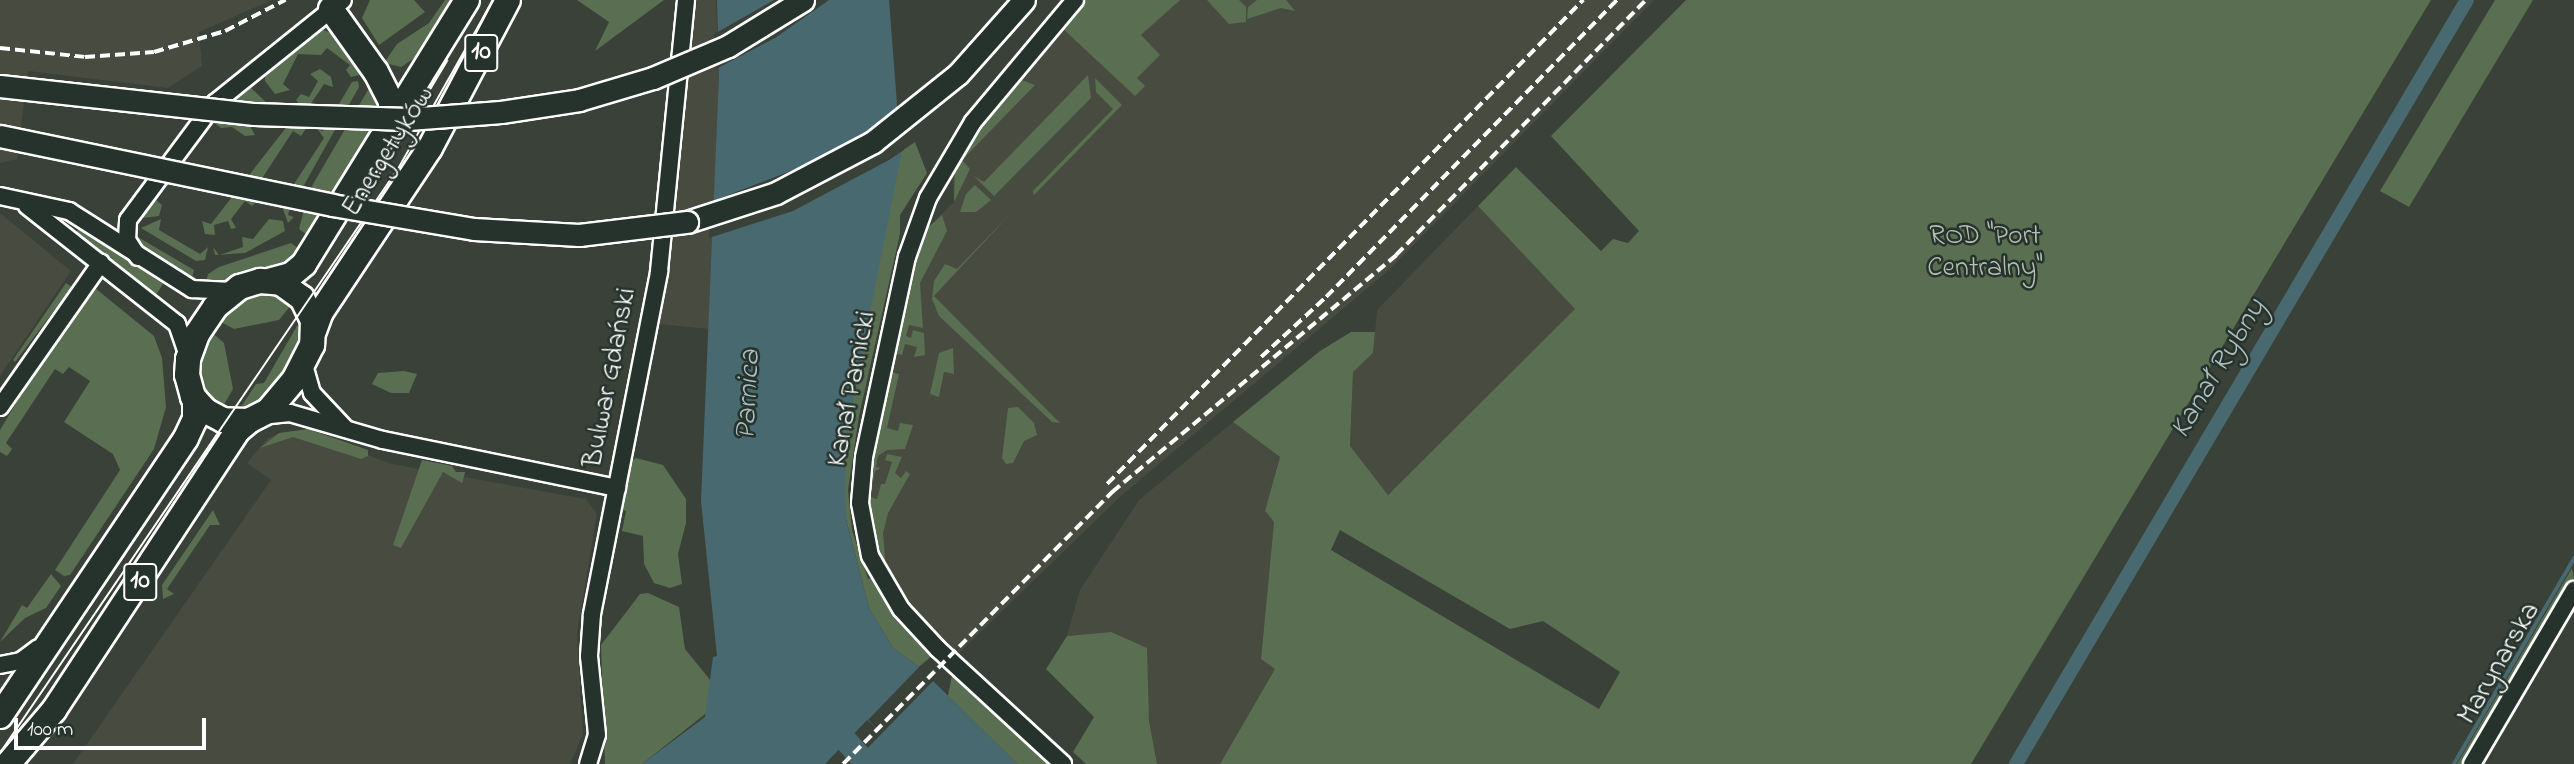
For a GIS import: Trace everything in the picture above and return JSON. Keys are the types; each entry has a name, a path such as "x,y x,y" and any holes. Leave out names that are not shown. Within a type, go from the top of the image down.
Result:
{"main road":[{"name":"Energetyków","path":"268,281 291,275 304,264 467,0"},
{"name":"Energetyków","path":"314,331 321,312 430,148 508,0"},
{"path":"0,86 264,115 408,119 489,113 579,100 661,75 742,39 803,0"},
{"path":"0,136 416,221 537,235 632,230 735,208 845,158 939,92 1024,0"},
{"path":"337,4 391,101 392,124"},
{"path":"376,72 391,76 411,71 442,41"},
{"path":"268,281 288,286 302,298 314,331 304,365 280,399 255,418 219,419 195,399 187,381 188,362 206,319 234,290 268,281"},
{"name":"10","path":"0,716 186,438 195,419 195,399"},
{"name":"10","path":"8,764 25,754 190,508 237,431 255,418"}],"street":[{"name":"Bulwar Gdański","path":"588,764 597,735 590,629 659,271 686,0"},
{"name":"Kanał Parnicki","path":"1063,764 938,649 901,609 870,556 860,503 864,457 907,257 928,198 973,122 1075,0"},
{"path":"138,257 127,240 128,220 215,103 337,4"},
{"path":"4,197 69,211 195,291 234,290"},
{"path":"4,197 46,217 179,327 187,342 188,362"},
{"path":"0,407 101,263"},
{"path":"304,365 312,393 345,428"},
{"path":"255,418 290,413 383,440 617,488"},
{"name":"Marynarska","path":"2472,764 2574,590"},
{"path":"0,665 28,657 61,624"}],"shaded area":[{"path":"0,0 272,0 199,32 202,66 168,88 28,71 17,159 0,163"},
{"path":"697,0 716,0 719,74 709,329 659,324"},
{"path":"1086,0 1654,0 1389,270 1122,495 956,656 913,610 895,576 887,578 867,498 872,456 919,236 954,202 952,176 983,121"},
{"path":"1478,206 1576,309 1388,495 1350,447 1353,371 1373,353 1377,310"},
{"path":"0,213 71,271 0,376"},
{"path":"1233,422 1280,457 1265,511 1274,522 1261,659 1276,669 1220,764 1157,764 1149,721 1111,632 1067,636 1080,590 1139,500"},
{"path":"279,434 324,439 392,464 586,499 597,514 577,634 583,734 570,764 73,764 271,480 247,463 268,438"}],"green space":[{"path":"370,0 414,0 425,12 379,45 362,18"},
{"path":"445,0 450,0 416,57 401,67 384,63 397,44 429,23"},
{"path":"577,0 664,0 595,51 609,22"},
{"path":"1086,0 1180,0 1141,35 1160,55 1137,78 1145,86 1135,96 1061,27"},
{"path":"1207,0 1239,0 1246,7 1246,22 1229,24"},
{"path":"1257,0 1286,0 1295,11 1281,8 1247,19 1248,7"},
{"name":"ROD \"Port Centralny\"","path":"1686,0 2431,0 1971,764 1220,764 1275,669 1261,659 1274,522 1265,511 1280,457 1233,422 1320,351 1351,332 1375,332 1373,353 1353,372 1350,446 1388,495 1575,309 1478,206 1516,167 1601,251 1613,239 1628,243 1639,231 1551,136","holes":["1340,530 1510,629 1543,621 1620,672 1599,709 1331,550"]},
{"path":"2495,0 2533,0 2409,207 2380,191"},
{"path":"316,31 333,33 363,70 360,75 351,77 346,70 350,65 327,48 321,55 298,54 283,84 290,90 275,94 265,81 265,71"},
{"path":"320,69 331,77 333,87 324,84 306,111 313,118 301,136 293,131 259,183 257,201 252,206 245,201 231,219 236,228 231,229 228,221 214,225 215,235 205,234 202,221 211,224 302,107 296,100 301,94 309,97 318,81 310,74"},
{"path":"1088,75 1091,98 994,196 974,176 984,182"},
{"path":"1095,78 1122,105 1034,195 1033,191 1113,109 1096,92"},
{"path":"1019,79 1035,85 962,160 970,169 954,202 955,163"},
{"path":"358,81 359,87 299,194 294,193 288,215 294,217 288,223 281,204 324,138 318,130 323,131 352,82"},
{"path":"372,83 379,94 382,121 312,239 299,229 309,191"},
{"path":"251,88 271,107 250,126 255,135 245,136 232,127 221,128 214,123 155,199 162,205 159,216 134,219 179,155 242,89"},
{"path":"915,142 927,173 900,215 900,234 859,416 848,490 852,530 868,579 874,577 935,653 919,667 893,648 869,608 846,519 842,472 844,423 848,423 900,152"},
{"path":"975,185 991,200 976,212 960,212 966,194"},
{"path":"1014,210 934,296 1060,423 1052,422 939,316 932,299 934,281 945,264 957,269"},
{"path":"942,215 947,231 920,283 923,328 909,325 906,336 911,338 913,330 924,333 925,355 914,357 917,347 905,344 902,355 894,353 890,372 899,374 887,428 898,431 900,423 913,425 905,449 887,450 878,456 876,467 881,468 875,471 870,497 877,499 881,484 885,484 892,462 885,460 887,454 902,457 895,473 901,478 906,471 910,474 888,513 883,533 886,569 880,568 867,492 880,412 919,236"},
{"path":"161,219 159,230 200,254 208,247 205,260 196,261 141,228"},
{"path":"269,219 283,221 285,231 245,253 220,255 243,247 242,237 253,239"},
{"path":"82,224 163,284 156,295 74,235"},
{"path":"131,233 194,270 191,282 147,258"},
{"path":"291,243 302,251 287,268 250,271 218,286 205,287 208,274 219,267"},
{"path":"66,283 72,287 15,362 13,360"},
{"path":"95,288 154,336 162,358 166,407 154,449 70,575 64,576 55,570 120,470 113,454 64,422 90,381 69,367 63,374 55,369 6,443 12,449 7,456 0,452 0,430 40,363"},
{"path":"268,292 292,304 279,320 234,329 219,321 239,301"},
{"path":"301,319 300,343 284,374 261,402 239,410 256,384 264,383"},
{"path":"211,332 224,343 233,389 222,408 202,388 198,367"},
{"path":"953,348 954,374 944,372 939,397 930,394 939,353"},
{"path":"404,371 417,374 409,393 391,393 372,384 378,373"},
{"path":"1018,407 1034,423 1037,435 1024,441 1013,463 1006,464 1002,458 1008,408"},
{"path":"308,429 368,450 368,456 361,459 293,437 260,448 279,433"},
{"path":"636,458 663,465 686,499 686,523 678,554 682,584 670,588 654,583 644,564 643,536 622,531 626,511 621,509 631,461"},
{"path":"422,460 452,466 456,472 465,472 464,477 462,483 443,472 401,548 393,545"},
{"path":"213,510 220,525 210,525 167,589 174,594 163,599 162,585"},
{"path":"2572,568 2574,578 2463,764 2457,764"},
{"path":"51,574 61,586 46,608 25,618 0,642 22,605 27,608"},
{"path":"648,593 679,607 685,649 711,681 709,711 642,764 605,764 601,645 640,594"},
{"path":"1111,632 1147,648 1149,721 1157,764 1086,764 1073,752 1094,717 1046,669 1067,636"},
{"path":"953,670 1051,764 1017,764 948,696"}],"water":[{"path":"717,0 889,0 901,156 848,423 844,424 846,519 869,608 893,648 919,667 1017,764 642,764 705,717 713,657 717,656 701,501 719,74"}],"pier":[{"path":"774,0 829,0 775,38 716,69 714,34"},
{"path":"901,110 904,150 889,160 793,211 709,238 710,202 827,157"},
{"path":"921,665 935,679 852,764 825,764 867,720 882,733 868,720"}],"waterway":[{"name":"Kanał Rybny","path":"2016,764 2467,0"},
{"path":"2454,764 2574,559"},
{"name":"Parnica","path":"827,720 867,764"}],"tram line":[{"path":"0,753 399,167 493,0"},
{"path":"354,217 447,61"}],"railway":[{"path":"0,48 85,57 154,52 225,31 285,0"},
{"path":"1107,484 1583,0"},
{"path":"1261,357 1326,297 1617,0"},
{"path":"843,764 1112,492 1396,255 1646,0"}]}
